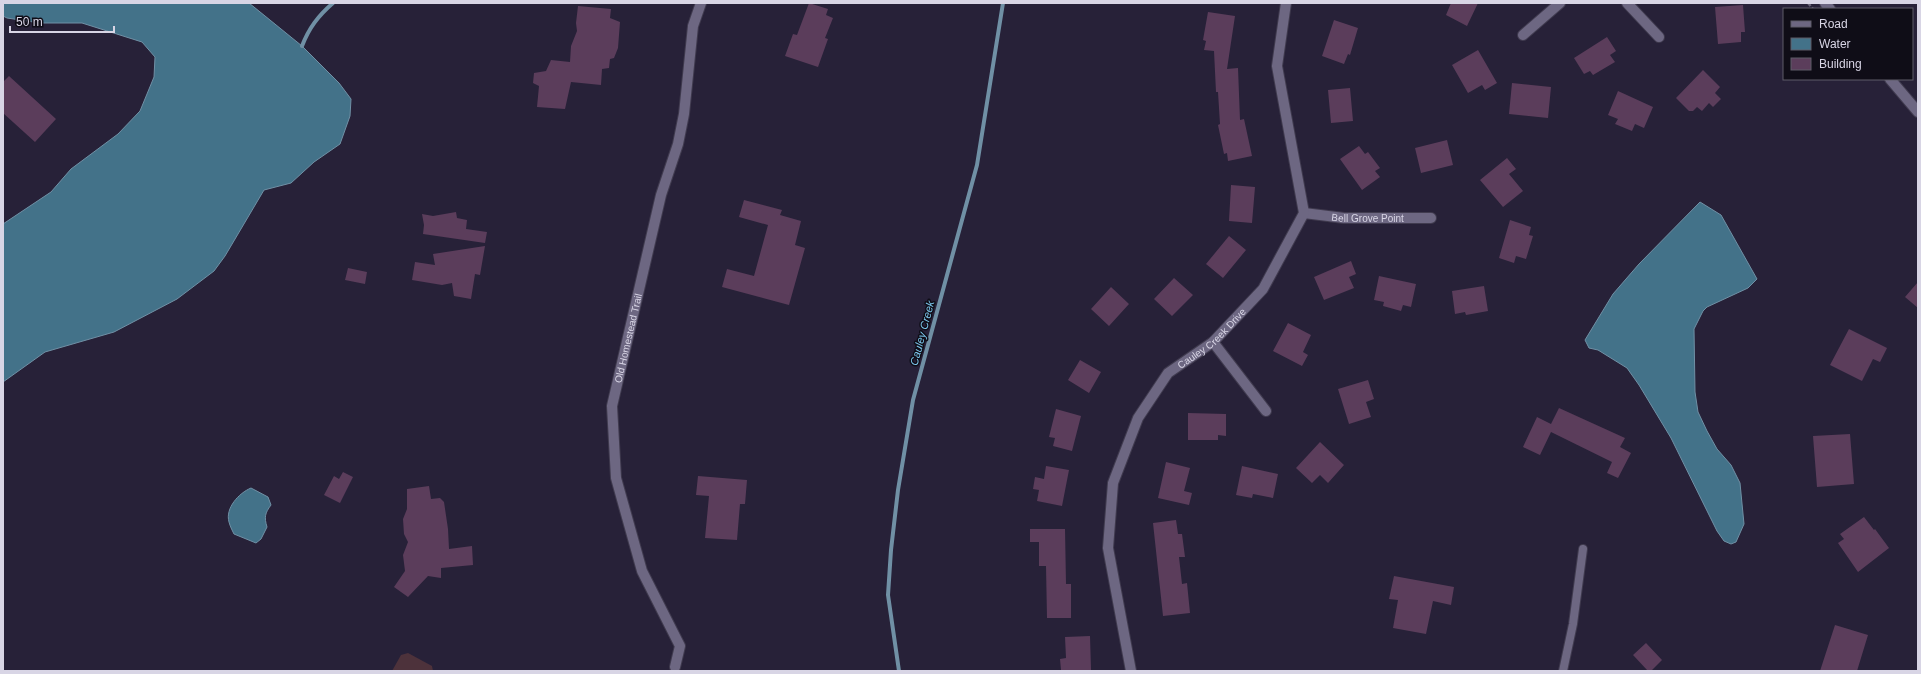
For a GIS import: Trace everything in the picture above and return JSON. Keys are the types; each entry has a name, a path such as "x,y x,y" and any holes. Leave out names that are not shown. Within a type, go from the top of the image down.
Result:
{"street":[{"name":"Old Homestead Trail","path":"675,667 680,646 642,571 616,478 612,406 661,194 678,144 684,114 693,26 701,3"},
{"path":"1286,3 1277,66 1304,213"},
{"path":"1523,35 1560,3"},
{"path":"1627,3 1659,37"},
{"path":"1891,80 1918,112"},
{"name":"Bell Grove Point","path":"1304,213 1344,218 1431,218"},
{"name":"Cauley Creek Drive","path":"1131,671 1108,548 1113,483 1138,418 1168,373 1213,342 1263,289 1304,213"},
{"path":"1213,342 1266,411"}],"lane":[{"path":"1562,671 1573,624 1583,549"}],"shaded area":[{"path":"408,653 432,666 433,671 392,671 401,655"}],"water":[{"path":"3,3 249,3 302,46 339,83 351,99 350,116 340,144 314,162 291,183 264,190 225,256 214,271 177,299 114,332 45,352 3,382 3,224 51,192 71,169 118,134 140,111 154,77 155,57 142,42 82,23 40,23 7,18 3,16"},
{"path":"1700,202 1721,215 1757,279 1748,288 1707,307 1703,311 1694,329 1695,392 1698,412 1717,449 1731,465 1740,483 1744,524 1736,542 1731,544 1724,541 1717,531 1671,438 1627,368 1598,350 1589,348 1585,340 1613,294 1639,264"},
{"path":"251,488 268,497 271,505 267,510 266,515 267,527 261,539 256,543 234,534 229,524 228,517 231,506 234,502 242,493"}],"building":[{"path":"809,3 828,9 826,15 833,18 825,38 828,39 818,67 785,56 793,34 797,35"},
{"path":"1451,3 1478,3 1467,26 1446,15"},
{"path":"1743,5 1745,32 1741,32 1741,42 1718,44 1715,7"},
{"path":"578,6 611,9 610,18 620,22 618,48 614,58 610,59 609,68 602,69 601,85 571,82 565,109 537,107 539,86 533,83 534,73 546,71 551,60 570,62 571,46 577,31 576,23"},
{"path":"1208,12 1235,16 1227,69 1238,68 1240,120 1244,119 1252,156 1228,161 1227,153 1224,154 1218,125 1220,124 1218,92 1216,92 1214,51 1204,50 1206,41 1203,40"},
{"path":"1334,20 1358,28 1350,55 1348,54 1344,64 1322,56"},
{"path":"1607,37 1616,51 1610,55 1615,62 1593,75 1590,71 1584,74 1574,58"},
{"path":"1478,50 1497,83 1485,90 1482,85 1468,93 1452,65"},
{"path":"1703,70 1720,87 1715,93 1721,99 1713,107 1709,103 1702,111 1697,107 1693,111 1689,111 1676,98"},
{"path":"9,76 56,119 35,142 3,113 3,82"},
{"path":"1512,83 1551,87 1548,118 1509,114"},
{"path":"1350,88 1353,121 1331,123 1328,90"},
{"path":"1618,91 1653,107 1644,128 1635,124 1632,131 1615,124 1618,119 1608,115"},
{"path":"1447,140 1453,165 1421,173 1415,148"},
{"path":"1359,146 1365,154 1368,152 1380,168 1375,171 1380,177 1362,190 1340,159"},
{"path":"1507,158 1516,169 1509,174 1523,191 1503,207 1480,180"},
{"path":"1231,185 1255,187 1252,223 1229,221"},
{"path":"744,200 782,210 780,215 801,221 795,245 805,248 789,305 722,287 727,269 754,276 768,225 739,217"},
{"path":"456,212 457,218 467,220 466,229 487,232 485,243 423,234 424,225 422,214 433,216"},
{"path":"1510,220 1531,227 1529,235 1533,236 1526,259 1516,256 1514,263 1499,258"},
{"path":"1229,236 1246,250 1223,278 1206,264"},
{"path":"485,246 480,275 475,274 471,299 454,296 452,283 442,285 412,280 415,262 435,265 433,254"},
{"path":"1351,261 1356,274 1349,277 1354,288 1324,300 1314,277"},
{"path":"348,268 367,272 365,284 345,280"},
{"path":"1379,276 1416,284 1411,307 1403,305 1401,311 1383,306 1384,302 1374,300"},
{"path":"1174,278 1193,295 1172,316 1154,299"},
{"path":"1918,282 1918,308 1905,297"},
{"path":"1484,286 1488,311 1466,315 1465,312 1455,314 1452,291"},
{"path":"1111,287 1129,304 1109,326 1091,309"},
{"path":"1288,323 1311,335 1303,352 1308,355 1302,366 1273,351"},
{"path":"1849,329 1887,348 1880,362 1873,359 1862,381 1830,365"},
{"path":"1080,360 1101,372 1089,393 1068,380"},
{"path":"1368,380 1374,399 1366,402 1371,417 1349,424 1338,389"},
{"path":"1559,408 1625,438 1620,447 1631,453 1618,478 1607,473 1612,462 1551,432 1540,455 1523,447 1537,417 1551,424"},
{"path":"1056,409 1081,416 1072,451 1053,446 1055,438 1049,437"},
{"path":"1188,413 1226,414 1226,436 1218,435 1218,440 1188,440"},
{"path":"1850,434 1854,484 1817,487 1813,436"},
{"path":"1320,442 1344,465 1328,483 1320,475 1312,483 1296,468"},
{"path":"1166,462 1190,468 1184,491 1192,493 1189,505 1158,498"},
{"path":"1046,466 1069,470 1062,506 1037,501 1039,490 1033,489 1035,477 1044,479"},
{"path":"1242,466 1278,474 1273,498 1253,494 1252,498 1236,495"},
{"path":"343,472 353,477 340,503 324,495 334,476 339,479"},
{"path":"698,476 747,480 745,504 740,504 737,540 705,538 709,496 696,495"},
{"path":"429,486 431,499 440,498 444,502 449,549 472,546 473,565 441,568 441,578 428,576 408,597 394,587 405,571 403,555 408,542 404,534 403,519 407,509 407,489"},
{"path":"1864,517 1889,548 1858,572 1838,543 1844,539 1840,534"},
{"path":"1176,520 1178,534 1182,534 1185,557 1179,557 1182,584 1187,583 1190,613 1163,616 1153,523"},
{"path":"1030,529 1065,529 1066,584 1071,584 1071,618 1047,618 1046,566 1039,566 1039,542 1030,542"},
{"path":"1394,576 1454,587 1451,605 1433,601 1426,634 1393,628 1398,600 1389,599"},
{"path":"1835,625 1868,635 1857,671 1820,671"},
{"path":"1090,636 1091,670 1061,670 1060,659 1066,658 1065,637"},
{"path":"1646,643 1662,660 1651,671 1648,671 1633,655"}],"waterway":[{"path":"302,46 314,23 333,3"},
{"name":"Cauley Creek","path":"899,671 888,595 891,550 898,490 913,400 977,165 1003,3"}]}
